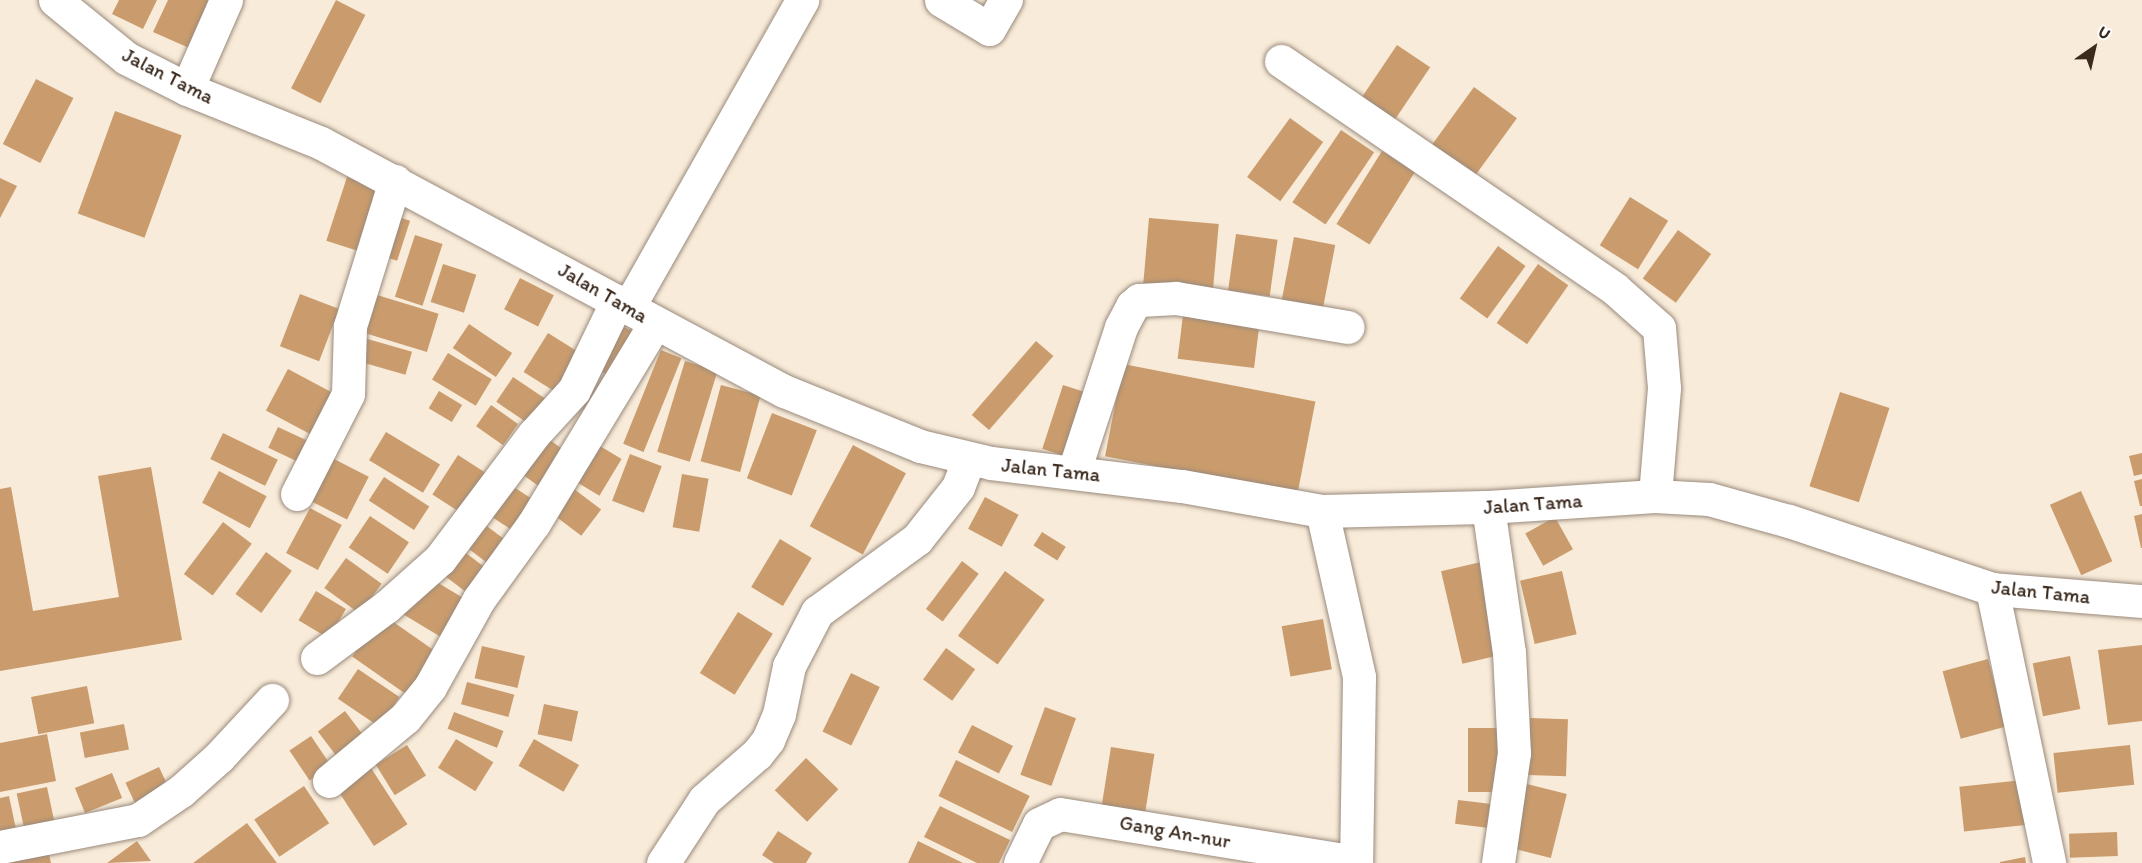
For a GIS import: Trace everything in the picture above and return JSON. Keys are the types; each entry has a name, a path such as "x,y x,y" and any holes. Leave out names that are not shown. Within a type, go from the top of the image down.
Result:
{"street":[{"name":"Jalan Tama","path":"55,0 126,58 187,89 321,143 633,311 829,411 920,446 969,459 1182,486 1322,511 1488,507 1654,496 1709,499 1789,521 1992,589 2142,601"},
{"path":"187,89 226,0"},
{"path":"329,781 405,718 429,687 479,599 534,523 633,311 802,0"},
{"path":"941,0 989,29 1006,0"},
{"path":"1281,61 1615,289 1659,328 1664,388 1654,496"},
{"path":"297,494 348,394 350,326 395,181"},
{"path":"1074,471 1121,327 1132,306 1139,300 1186,300 1348,327"},
{"path":"317,658 386,607 440,559 534,434 574,390 633,311"},
{"path":"663,863 704,800 768,740 792,658 817,612 917,539 958,488 969,459"},
{"path":"1488,507 1509,652 1514,753 1498,863"},
{"path":"1322,511 1359,677 1356,862"},
{"path":"1992,589 2049,863"},
{"path":"0,847 138,820 181,791 219,757 272,700"},
{"name":"Gang An-nur","path":"1020,863 1039,824 1060,814 1356,862"}],"building":[{"path":"119,0 157,0 143,29 112,14"},
{"path":"168,0 219,0 196,51 153,32"},
{"path":"336,0 365,15 320,103 291,88"},
{"path":"1397,45 1430,67 1394,121 1361,99"},
{"path":"36,79 73,98 40,163 3,144"},
{"path":"1474,87 1517,118 1473,178 1431,147"},
{"path":"115,111 182,135 144,238 78,213"},
{"path":"1290,118 1323,142 1280,201 1247,177"},
{"path":"1341,130 1374,152 1326,224 1292,202"},
{"path":"1382,151 1415,172 1370,245 1336,224"},
{"path":"347,177 389,191 368,254 326,241"},
{"path":"0,178 17,186 0,218"},
{"path":"1630,197 1668,221 1638,269 1600,245"},
{"path":"392,215 410,221 397,261 379,255"},
{"path":"1149,218 1219,224 1212,297 1143,291"},
{"path":"1678,230 1711,254 1676,303 1643,279"},
{"path":"1236,234 1278,240 1270,296 1228,290"},
{"path":"415,235 443,244 422,306 395,297"},
{"path":"1294,237 1335,245 1323,310 1281,302"},
{"path":"1498,246 1526,266 1487,319 1460,299"},
{"path":"443,264 476,275 464,313 431,302"},
{"path":"1538,264 1568,285 1527,344 1497,323"},
{"path":"520,278 554,295 538,326 504,309"},
{"path":"364,291 439,314 427,352 352,329"},
{"path":"300,294 339,309 319,361 280,346"},
{"path":"1183,315 1259,324 1254,368 1178,359"},
{"path":"614,322 641,336 618,380 591,367"},
{"path":"469,324 512,353 496,377 453,348"},
{"path":"548,333 582,354 558,393 524,372"},
{"path":"364,338 412,352 405,375 357,361"},
{"path":"1036,341 1053,356 989,430 972,415"},
{"path":"661,350 681,358 644,452 623,444"},
{"path":"448,353 492,379 476,406 432,380"},
{"path":"685,361 718,371 690,462 657,452"},
{"path":"1123,364 1315,401 1297,494 1105,456"},
{"path":"288,369 333,393 311,434 266,410"},
{"path":"513,377 549,401 532,426 496,402"},
{"path":"721,385 761,396 740,472 701,461"},
{"path":"1063,385 1096,396 1076,460 1042,449"},
{"path":"439,391 462,405 452,422 429,408"},
{"path":"1840,392 1889,408 1859,502 1809,486"},
{"path":"491,405 518,424 503,445 476,426"},
{"path":"772,413 817,430 792,496 747,478"},
{"path":"278,427 310,442 300,463 268,448"},
{"path":"386,432 440,464 423,493 369,460"},
{"path":"223,433 278,460 265,486 210,459"},
{"path":"543,435 571,455 545,491 517,471"},
{"path":"595,443 622,459 599,496 573,480"},
{"path":"853,445 906,473 863,554 810,526"},
{"path":"2142,453 2142,474 2134,476 2129,456"},
{"path":"630,454 662,466 644,513 612,501"},
{"path":"458,455 493,478 468,517 432,494"},
{"path":"334,459 369,477 347,519 312,502"},
{"path":"151,467 182,640 0,671 0,489 11,487 33,611 119,597 98,476"},
{"path":"219,471 267,496 250,528 202,503"},
{"path":"682,474 709,479 699,532 673,527"},
{"path":"384,477 429,506 414,530 369,500"},
{"path":"2142,479 2142,506 2140,506 2134,481"},
{"path":"506,482 538,503 518,534 486,513"},
{"path":"574,489 601,509 581,536 554,515"},
{"path":"2081,491 2112,561 2081,575 2050,505"},
{"path":"985,497 1019,515 1002,547 968,529"},
{"path":"310,508 342,525 318,570 286,553"},
{"path":"2142,514 2142,548 2141,548 2134,516"},
{"path":"370,516 409,542 388,574 349,548"},
{"path":"1555,517 1573,549 1543,566 1525,533"},
{"path":"476,518 511,544 494,568 459,541"},
{"path":"223,522 252,544 213,596 184,574"},
{"path":"1042,532 1066,547 1057,560 1034,546"},
{"path":"780,539 812,558 783,606 751,587"},
{"path":"454,544 488,570 470,595 435,569"},
{"path":"266,552 292,571 261,613 235,594"},
{"path":"346,558 382,584 360,614 324,588"},
{"path":"962,561 979,574 943,622 926,609"},
{"path":"1481,562 1502,655 1462,664 1441,571"},
{"path":"1005,571 1045,600 998,665 958,636"},
{"path":"1562,571 1577,634 1535,644 1520,581"},
{"path":"425,575 466,600 443,638 402,614"},
{"path":"316,591 346,609 328,638 298,620"},
{"path":"738,612 773,634 735,695 700,673"},
{"path":"382,614 443,657 414,700 352,657"},
{"path":"1323,619 1332,669 1290,677 1282,626"},
{"path":"2142,645 2142,721 2108,725 2098,650"},
{"path":"482,646 525,656 517,688 475,678"},
{"path":"946,648 975,669 952,701 923,680"},
{"path":"2070,656 2080,709 2043,716 2033,663"},
{"path":"1988,659 2006,727 1961,739 1943,671"},
{"path":"358,669 399,697 379,727 338,699"},
{"path":"851,673 880,687 851,745 823,731"},
{"path":"467,682 514,695 508,717 461,704"},
{"path":"87,686 94,723 38,734 31,697"},
{"path":"544,704 578,711 572,742 538,734"},
{"path":"1045,707 1076,718 1051,786 1020,775"},
{"path":"345,711 365,738 338,759 318,731"},
{"path":"454,712 503,731 497,748 448,729"},
{"path":"1530,718 1568,719 1566,776 1528,775"},
{"path":"124,724 129,750 85,758 80,733"},
{"path":"972,725 1013,746 999,774 958,753"},
{"path":"1468,728 1507,728 1507,792 1468,792"},
{"path":"47,734 56,781 0,792 0,743"},
{"path":"311,736 331,766 310,780 289,751"},
{"path":"456,739 493,762 475,791 438,768"},
{"path":"534,739 579,765 564,792 518,766"},
{"path":"407,745 426,776 395,795 376,765"},
{"path":"2130,745 2134,785 2058,793 2053,753"},
{"path":"1111,747 1154,754 1144,821 1100,814"},
{"path":"806,758 838,789 807,822 775,790"},
{"path":"956,760 1030,796 1012,832 938,796"},
{"path":"159,767 170,791 136,806 125,783"},
{"path":"371,768 407,824 374,846 337,790"},
{"path":"112,773 122,798 85,813 75,788"},
{"path":"2023,780 2028,825 1964,831 1959,787"},
{"path":"1527,784 1567,794 1551,858 1511,848"},
{"path":"304,786 329,823 279,857 254,820"},
{"path":"47,787 56,830 26,836 17,793"},
{"path":"9,796 17,834 0,837 0,798"},
{"path":"1458,800 1498,805 1495,829 1455,824"},
{"path":"940,806 1010,840 999,863 977,863 924,837"},
{"path":"247,823 277,863 193,863"},
{"path":"778,831 812,853 806,863 774,863 762,855"},
{"path":"2117,832 2118,856 2070,858 2069,834"},
{"path":"137,841 151,861 107,863"},
{"path":"918,841 963,863 908,863"},
{"path":"49,854 51,863 9,863 9,862"},
{"path":"2025,857 2026,863 2000,863 2000,862"}]}
